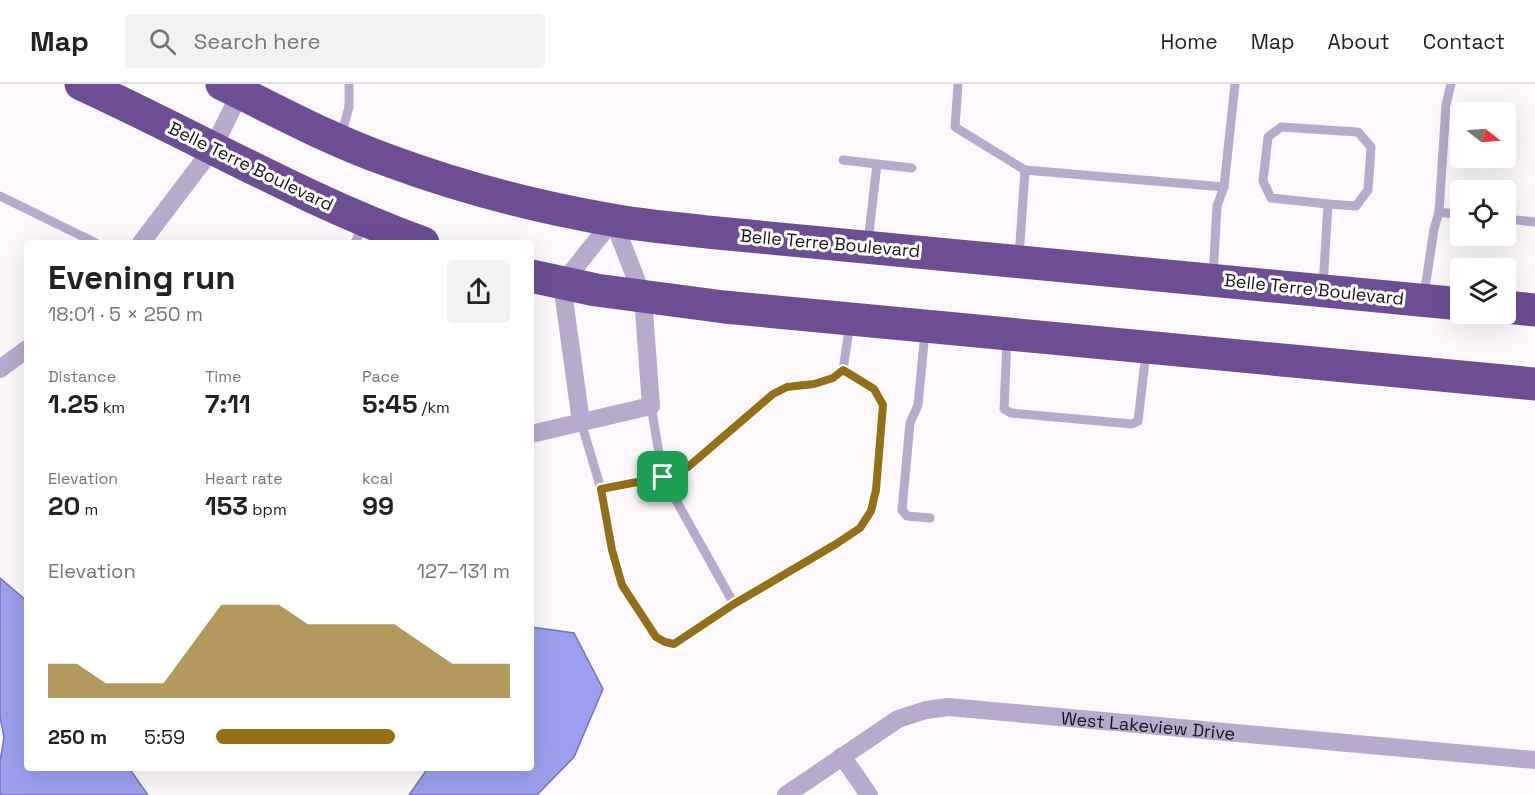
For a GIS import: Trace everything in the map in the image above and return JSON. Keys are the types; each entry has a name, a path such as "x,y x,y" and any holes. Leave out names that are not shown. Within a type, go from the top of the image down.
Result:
{"highway":[{"name":"Belle Terre Boulevard","path":"81,84 314,198 360,232 406,240"},
{"name":"Belle Terre Boulevard","path":"245,93 339,141 455,184 613,220 707,232 1323,289 1450,303"},
{"path":"534,277 562,284 643,297 724,307 1535,384"},
{"path":"1516,308 1535,310"}],"street":[{"path":"143,240 213,148 245,93"},
{"path":"581,422 562,284 613,220"},
{"path":"534,433 651,406 643,297 613,220"},
{"path":"0,369 24,351"},
{"name":"West Lakeview Drive","path":"786,795 898,718 948,707 993,709 1535,760"},
{"path":"842,756 869,795"}],"lane":[{"path":"339,141 349,106 349,84"},
{"path":"958,84 955,127 1025,170 1224,186"},
{"path":"1213,279 1217,206 1224,186 1235,84"},
{"path":"1423,301 1434,229 1439,212 1446,105 1451,84"},
{"path":"1281,127 1358,132 1371,147 1368,190 1356,206 1328,204 1271,198 1263,181 1268,137 1281,127"},
{"path":"843,160 912,168"},
{"path":"868,247 877,164"},
{"path":"1019,261 1025,170"},
{"path":"0,196 90,240"},
{"path":"1323,289 1328,204"},
{"path":"1439,212 1450,213"},
{"path":"1516,220 1535,222"},
{"path":"601,489 663,477 688,467 773,394 787,387 814,384 833,378 843,370 850,319"},
{"path":"926,326 918,405 910,423 902,510 907,516 930,518"},
{"path":"1007,334 1004,409 1011,413 1132,424 1138,421 1146,347"},
{"path":"581,422 601,489 612,550 622,585 656,637 674,644 734,604 860,528 871,511 876,490 883,405 874,389 843,370"},
{"path":"651,406 663,477 734,604"}],"water":[{"path":"0,578 24,598 24,771 131,771 148,795 0,795 0,762 4,737 0,717"},
{"path":"534,627 574,633 603,689 574,757 537,795 409,795 426,771 534,771"}],"route":[{"path":"843,370 874,389 883,405 876,490 871,511 860,528 734,604 674,644 656,637 622,585 612,550 601,489 663,477 688,467 773,394 787,387 814,384 833,378 843,370"}]}
